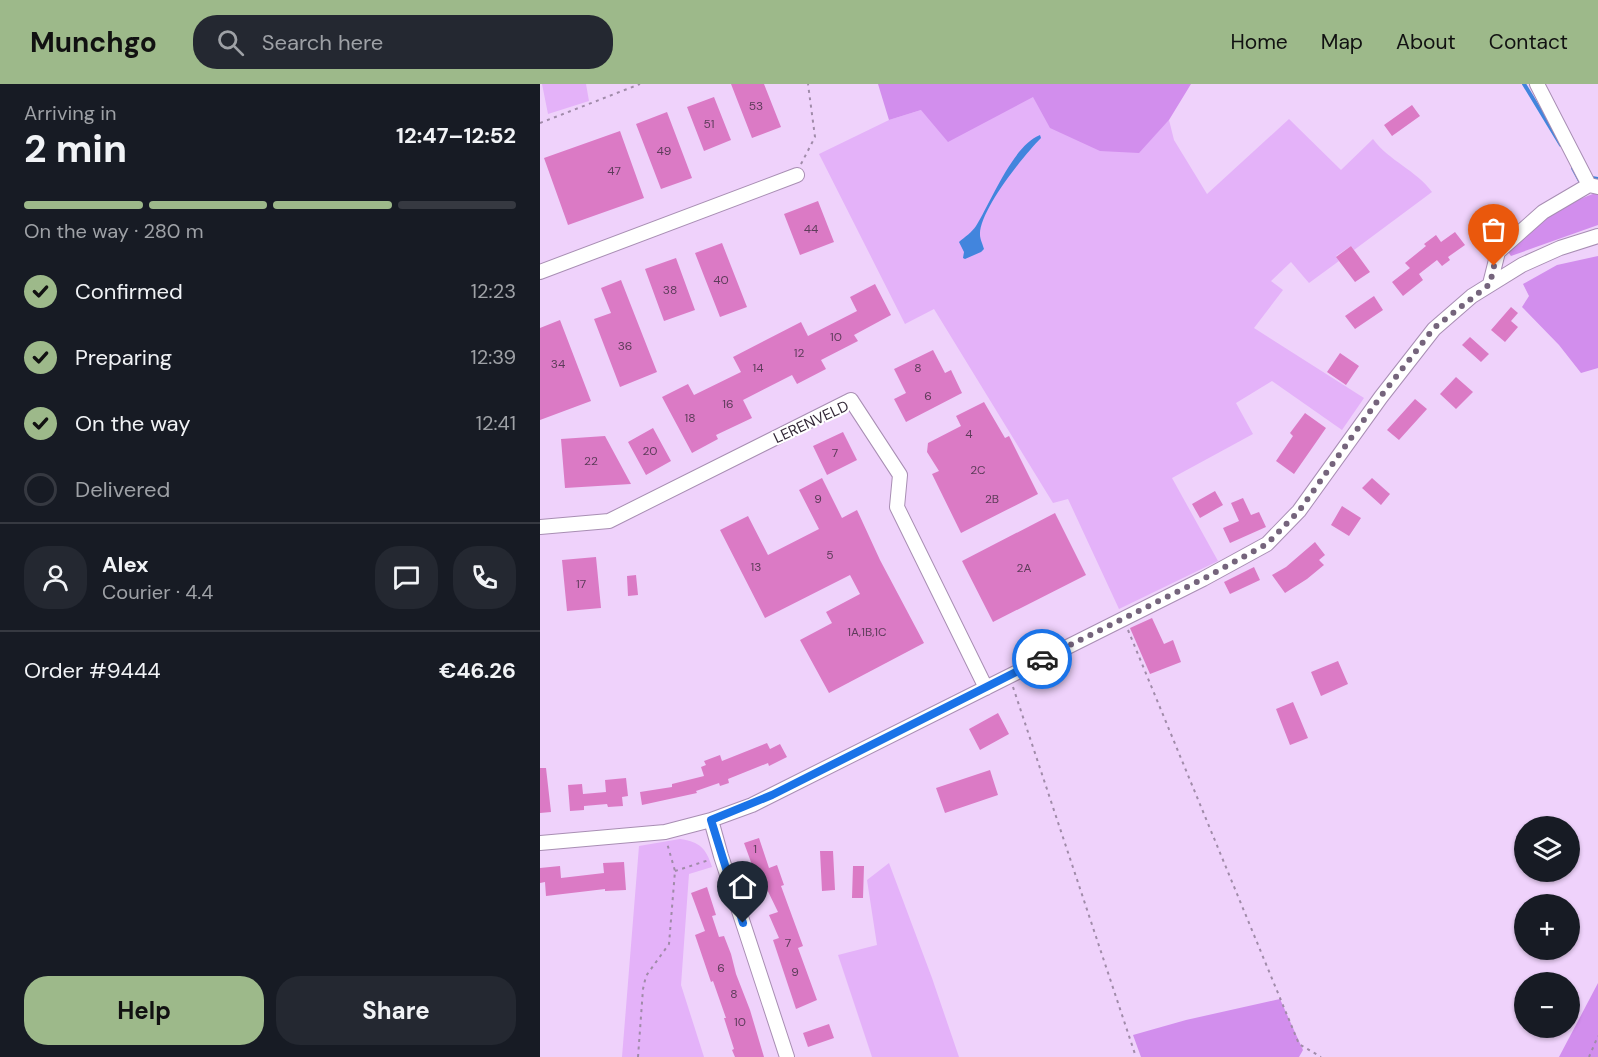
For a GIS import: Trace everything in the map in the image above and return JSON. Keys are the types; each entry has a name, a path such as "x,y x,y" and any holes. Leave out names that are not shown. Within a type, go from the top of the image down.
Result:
{"street":[{"path":"1490,284 1498,252 1543,212 1593,186 1537,84"},
{"path":"540,273 797,176"},
{"path":"540,843 664,832 711,820 752,805 1203,579 1267,544 1299,511 1381,396 1434,328 1490,284 1522,265 1560,248 1598,236"},
{"name":"LERENVELD","path":"540,526 609,521 851,400 900,475 897,507 986,688"},
{"path":"711,820 788,1057"}],"path":[{"path":"540,123 640,84"},
{"path":"797,176 815,137 808,84"},
{"path":"1123,618 1299,1044 1322,1057"},
{"path":"1007,677 1014,687 1136,1057"},
{"path":"638,1057 643,988 646,976 669,944 675,871 664,832"},
{"path":"675,871 721,856"},
{"path":"1589,1057 1598,1036"}],"shaded area":[{"path":"542,84 586,84 589,101 548,114"},
{"path":"878,84 1191,84 1169,120 1139,153 1100,151 1050,128 1033,97 948,142 921,110 889,120"},
{"path":"1055,84 1139,152 1169,120 1174,140 1207,194 1289,119 1341,170 1373,139 1379,147 1426,184 1432,192 1354,250 1351,246 1336,256 1339,261 1309,283 1291,262 1271,281 1283,290 1254,328 1364,398 1342,430 1272,381 1236,403 1253,434 1172,478 1218,561 1119,609 1068,499 1053,503 934,309 905,324 819,154 889,120 921,110"},
{"path":"1598,192 1598,225 1511,256 1506,249 1549,216 1571,203"},
{"path":"1598,256 1598,368 1581,373 1559,345 1522,307 1529,296 1523,284 1557,265"},
{"path":"680,839 693,842 701,847 712,867 689,874 681,985 704,1057 622,1057 639,846"},
{"path":"889,863 959,1057 872,1057 838,955 877,945 867,880"},
{"path":"1598,983 1598,1057 1559,1057 1569,1038 1580,1038 1580,1017"},
{"path":"1280,999 1303,1050 1299,1057 1141,1057 1133,1035 1186,1020"}],"water":[{"path":"1040,135 1041,138 1014,170 987,212 980,235 984,249 963,258 964,252 959,242 976,226 1004,175 1021,150"}],"building":[{"path":"731,84 764,84 781,127 752,138"},
{"path":"714,97 731,140 704,151 687,107"},
{"path":"1412,105 1420,116 1392,136 1384,125"},
{"path":"667,112 692,178 661,189 636,124"},
{"path":"620,131 644,198 568,225 544,158"},
{"path":"818,201 834,242 800,255 784,214"},
{"path":"1455,232 1465,245 1448,257 1450,260 1442,266 1437,260 1419,274 1423,280 1403,296 1392,282 1410,268 1405,263 1436,235 1441,242"},
{"path":"722,243 747,307 720,317 695,253"},
{"path":"1351,246 1370,272 1355,282 1336,257"},
{"path":"676,258 695,310 664,321 645,269"},
{"path":"621,280 657,372 620,387 594,319 611,313 601,288"},
{"path":"875,284 891,315 854,335 858,341 821,360 826,369 797,384 792,375 743,400 752,418 716,435 718,439 692,453 662,397 688,384 694,395 741,372 733,357 801,322 808,336 857,311 850,297"},
{"path":"1374,296 1383,310 1355,329 1345,316"},
{"path":"1511,307 1518,313 1511,321 1518,327 1505,342 1491,330"},
{"path":"560,320 591,401 540,420 540,328"},
{"path":"1470,337 1489,354 1481,362 1462,345"},
{"path":"933,350 945,373 951,370 962,393 906,422 894,399 906,393 894,369"},
{"path":"1340,353 1359,366 1346,385 1327,372"},
{"path":"1456,377 1473,392 1456,409 1440,394"},
{"path":"1415,399 1427,409 1399,440 1387,430"},
{"path":"984,402 1005,438 1009,436 1038,494 961,533 932,474 939,471 927,452 928,443 961,426 956,416"},
{"path":"1305,413 1326,428 1294,474 1276,461 1293,436 1290,433"},
{"path":"653,428 671,461 646,475 628,442"},
{"path":"843,432 857,460 827,475 813,446"},
{"path":"605,436 631,484 565,488 561,439"},
{"path":"822,478 842,518 857,510 880,560 924,643 829,693 800,640 832,623 826,612 860,594 850,575 765,618 720,530 748,516 768,555 819,529 799,490"},
{"path":"1372,478 1390,494 1381,505 1362,488"},
{"path":"1215,491 1223,505 1200,518 1192,504"},
{"path":"1243,498 1251,515 1259,512 1266,527 1230,543 1223,528 1239,521 1231,503"},
{"path":"1342,506 1361,518 1349,536 1331,525"},
{"path":"1055,513 1086,575 993,622 962,561"},
{"path":"1315,542 1325,555 1319,560 1324,565 1285,593 1272,575 1286,567"},
{"path":"596,557 601,608 567,611 562,560"},
{"path":"1254,567 1260,580 1230,594 1224,582"},
{"path":"636,575 638,595 628,596 627,576"},
{"path":"1152,618 1164,644 1173,640 1181,662 1150,674 1130,628"},
{"path":"1338,661 1348,684 1321,696 1311,672"},
{"path":"1293,702 1308,738 1290,745 1276,709"},
{"path":"998,713 1009,734 980,750 969,729"},
{"path":"767,743 770,749 780,744 787,757 769,766 768,763 728,779 729,783 720,786 719,783 696,791 697,793 642,805 640,792 672,787 672,784 704,776 701,767 706,765 704,761 720,755 722,761"},
{"path":"540,768 546,768 551,812 540,813"},
{"path":"990,770 998,795 945,813 936,788"},
{"path":"626,778 628,796 622,797 623,806 608,807 607,804 584,806 584,810 570,811 568,785 582,784 583,794 606,792 605,780"},
{"path":"759,838 769,868 777,865 784,885 781,886 803,946 798,948 817,1000 796,1009 773,940 779,938 769,915 778,912 762,879 758,881 744,843"},
{"path":"820,851 833,851 835,890 822,891"},
{"path":"624,862 626,890 605,891 605,889 546,896 545,882 540,883 540,868 560,866 561,878 604,873 603,863"},
{"path":"853,866 864,866 863,898 852,898"},
{"path":"707,887 716,915 712,916 719,937 724,936 731,954 764,1057 735,1057 732,1050 734,1049 724,1018 726,1018 695,935 705,931 691,893"},
{"path":"829,1024 834,1038 808,1047 803,1033"}],"waterway":[{"path":"1524,84 1561,145"},
{"path":"1573,168 1580,181"},
{"path":"1592,178 1598,179"}],"way so far":[{"path":"1042,659 1203,579 1267,544 1299,511 1381,396 1434,328 1490,284 1494,266"}],"route":[{"path":"743,923 711,820 752,805 1042,659"}]}
